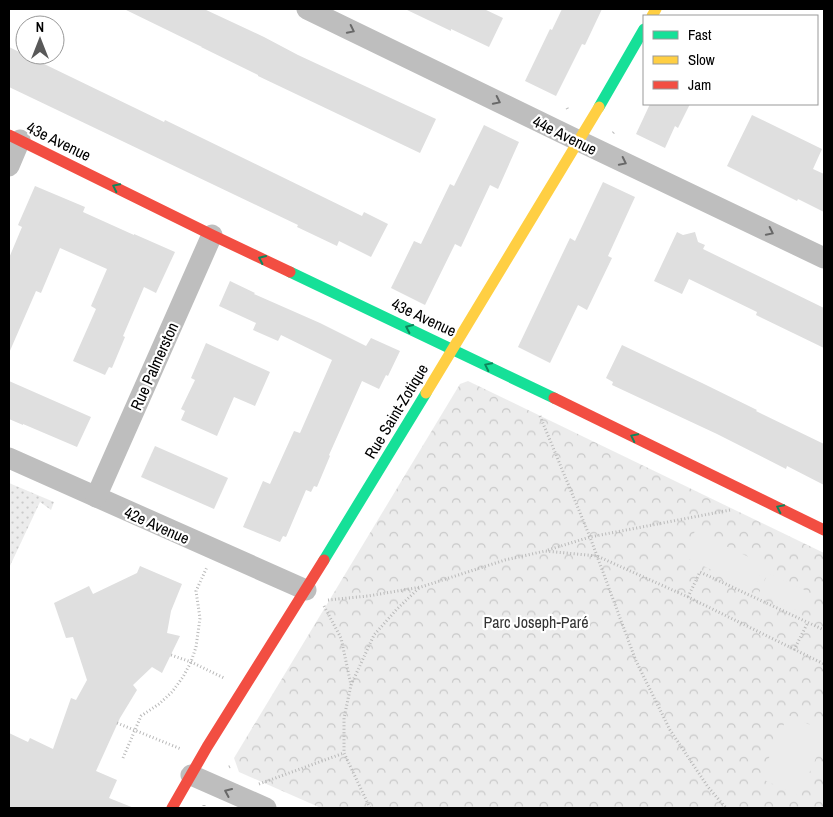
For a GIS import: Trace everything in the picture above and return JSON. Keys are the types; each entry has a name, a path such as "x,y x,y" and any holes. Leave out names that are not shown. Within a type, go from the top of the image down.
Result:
{"street":[{"name":"44e Avenue","path":"307,9 824,258"},
{"name":"Rue Saint-Zotique","path":"172,808 207,747 306,590 453,349 643,32"},
{"path":"9,166 14,137"},
{"name":"43e Avenue","path":"14,137 212,235 453,349 824,530"},
{"name":"Rue Palmerston","path":"96,497 212,235"},
{"name":"42e Avenue","path":"9,458 306,590"},
{"path":"191,775 266,808"}],"path":[{"path":"538,411 590,537 636,661 670,730 708,787 726,808"},
{"path":"328,600 368,596 420,587 505,560 545,551 590,537 738,508"},
{"path":"545,551 597,556 824,664"},
{"path":"124,758 141,716 172,692 191,662 196,647 199,625 199,604 196,591 207,567"},
{"path":"688,598 700,572 824,630"},
{"path":"370,808 344,753 344,718 351,685 374,635 420,587"},
{"path":"324,606 341,638 351,685"},
{"path":"794,650 808,622"},
{"path":"171,655 225,678"},
{"path":"117,723 181,749"},
{"path":"258,784 344,753"}],"green space":[{"name":"Parc Joseph-Paré","path":"468,381 824,553 824,808 321,808 239,772 234,758 460,384"},
{"path":"9,483 54,502 51,510 40,502 9,568"},
{"path":"695,531 765,565 753,590 683,556"},
{"path":"768,573 807,591 798,611 759,593"},
{"path":"788,715 824,731 824,740 799,796 760,778"}],"building":[{"path":"124,9 204,9 436,119 420,153 258,76"},
{"path":"405,9 484,9 503,18 489,47"},
{"path":"562,9 602,9 585,45 582,44 556,96 525,81 550,29 552,30"},
{"path":"9,47 15,50 15,65 46,65 164,122 165,120 362,216 364,212 388,224 371,257 339,241 337,246 297,227 298,225 9,87"},
{"path":"650,105 690,105 678,128 675,126 665,148 636,134"},
{"path":"752,115 822,149 813,169 824,174 824,212 798,199 797,201 727,166"},
{"path":"484,125 519,142 498,189 490,185 461,247 455,244 425,305 391,288 414,241 421,244 450,184 454,186"},
{"path":"603,182 635,197 608,256 612,258 587,310 578,305 550,363 518,347 570,238 575,241"},
{"path":"35,186 85,207 83,212 175,252 156,293 144,287 123,336 125,337 112,368 109,367 105,375 73,361 96,309 91,306 107,269 60,248 41,293 36,291 9,353 9,258 22,227 18,225"},
{"path":"677,232 683,235 695,232 698,242 705,245 703,249 824,308 824,348 756,315 757,312 689,279 682,294 654,281"},
{"path":"230,281 366,346 371,338 400,351 388,376 386,375 379,389 362,381 317,487 314,486 311,492 306,490 286,537 283,536 280,542 243,527 263,481 270,484 294,431 300,433 332,360 281,335 278,341 253,330 256,323 219,306"},
{"path":"206,343 270,372 255,406 234,397 217,436 181,420 185,411 181,409 195,380 191,378"},
{"path":"622,345 824,444 824,485 787,466 786,469 717,434 612,385 613,382 606,378"},
{"path":"9,381 91,417 77,447 9,419"},
{"path":"155,446 228,478 214,509 141,477"},
{"path":"140,566 182,584 171,611 167,633 180,636 162,673 152,667 133,685 137,690 120,718 96,771 117,780 109,798 134,808 9,808 9,733 28,742 30,738 53,749 71,698 76,700 87,680 73,637 66,638 54,603 89,586 93,594 137,573"}],"traffic: fast":[{"path":"599,107 643,31"},
{"path":"290,272 554,398"},
{"path":"324,560 426,393"}],"traffic: slow":[{"path":"653,15 656,9"},
{"path":"426,393 599,107"}],"traffic: jam":[{"path":"9,135 290,272"},
{"path":"554,398 824,530"},
{"path":"172,808 207,747 324,560"}]}
